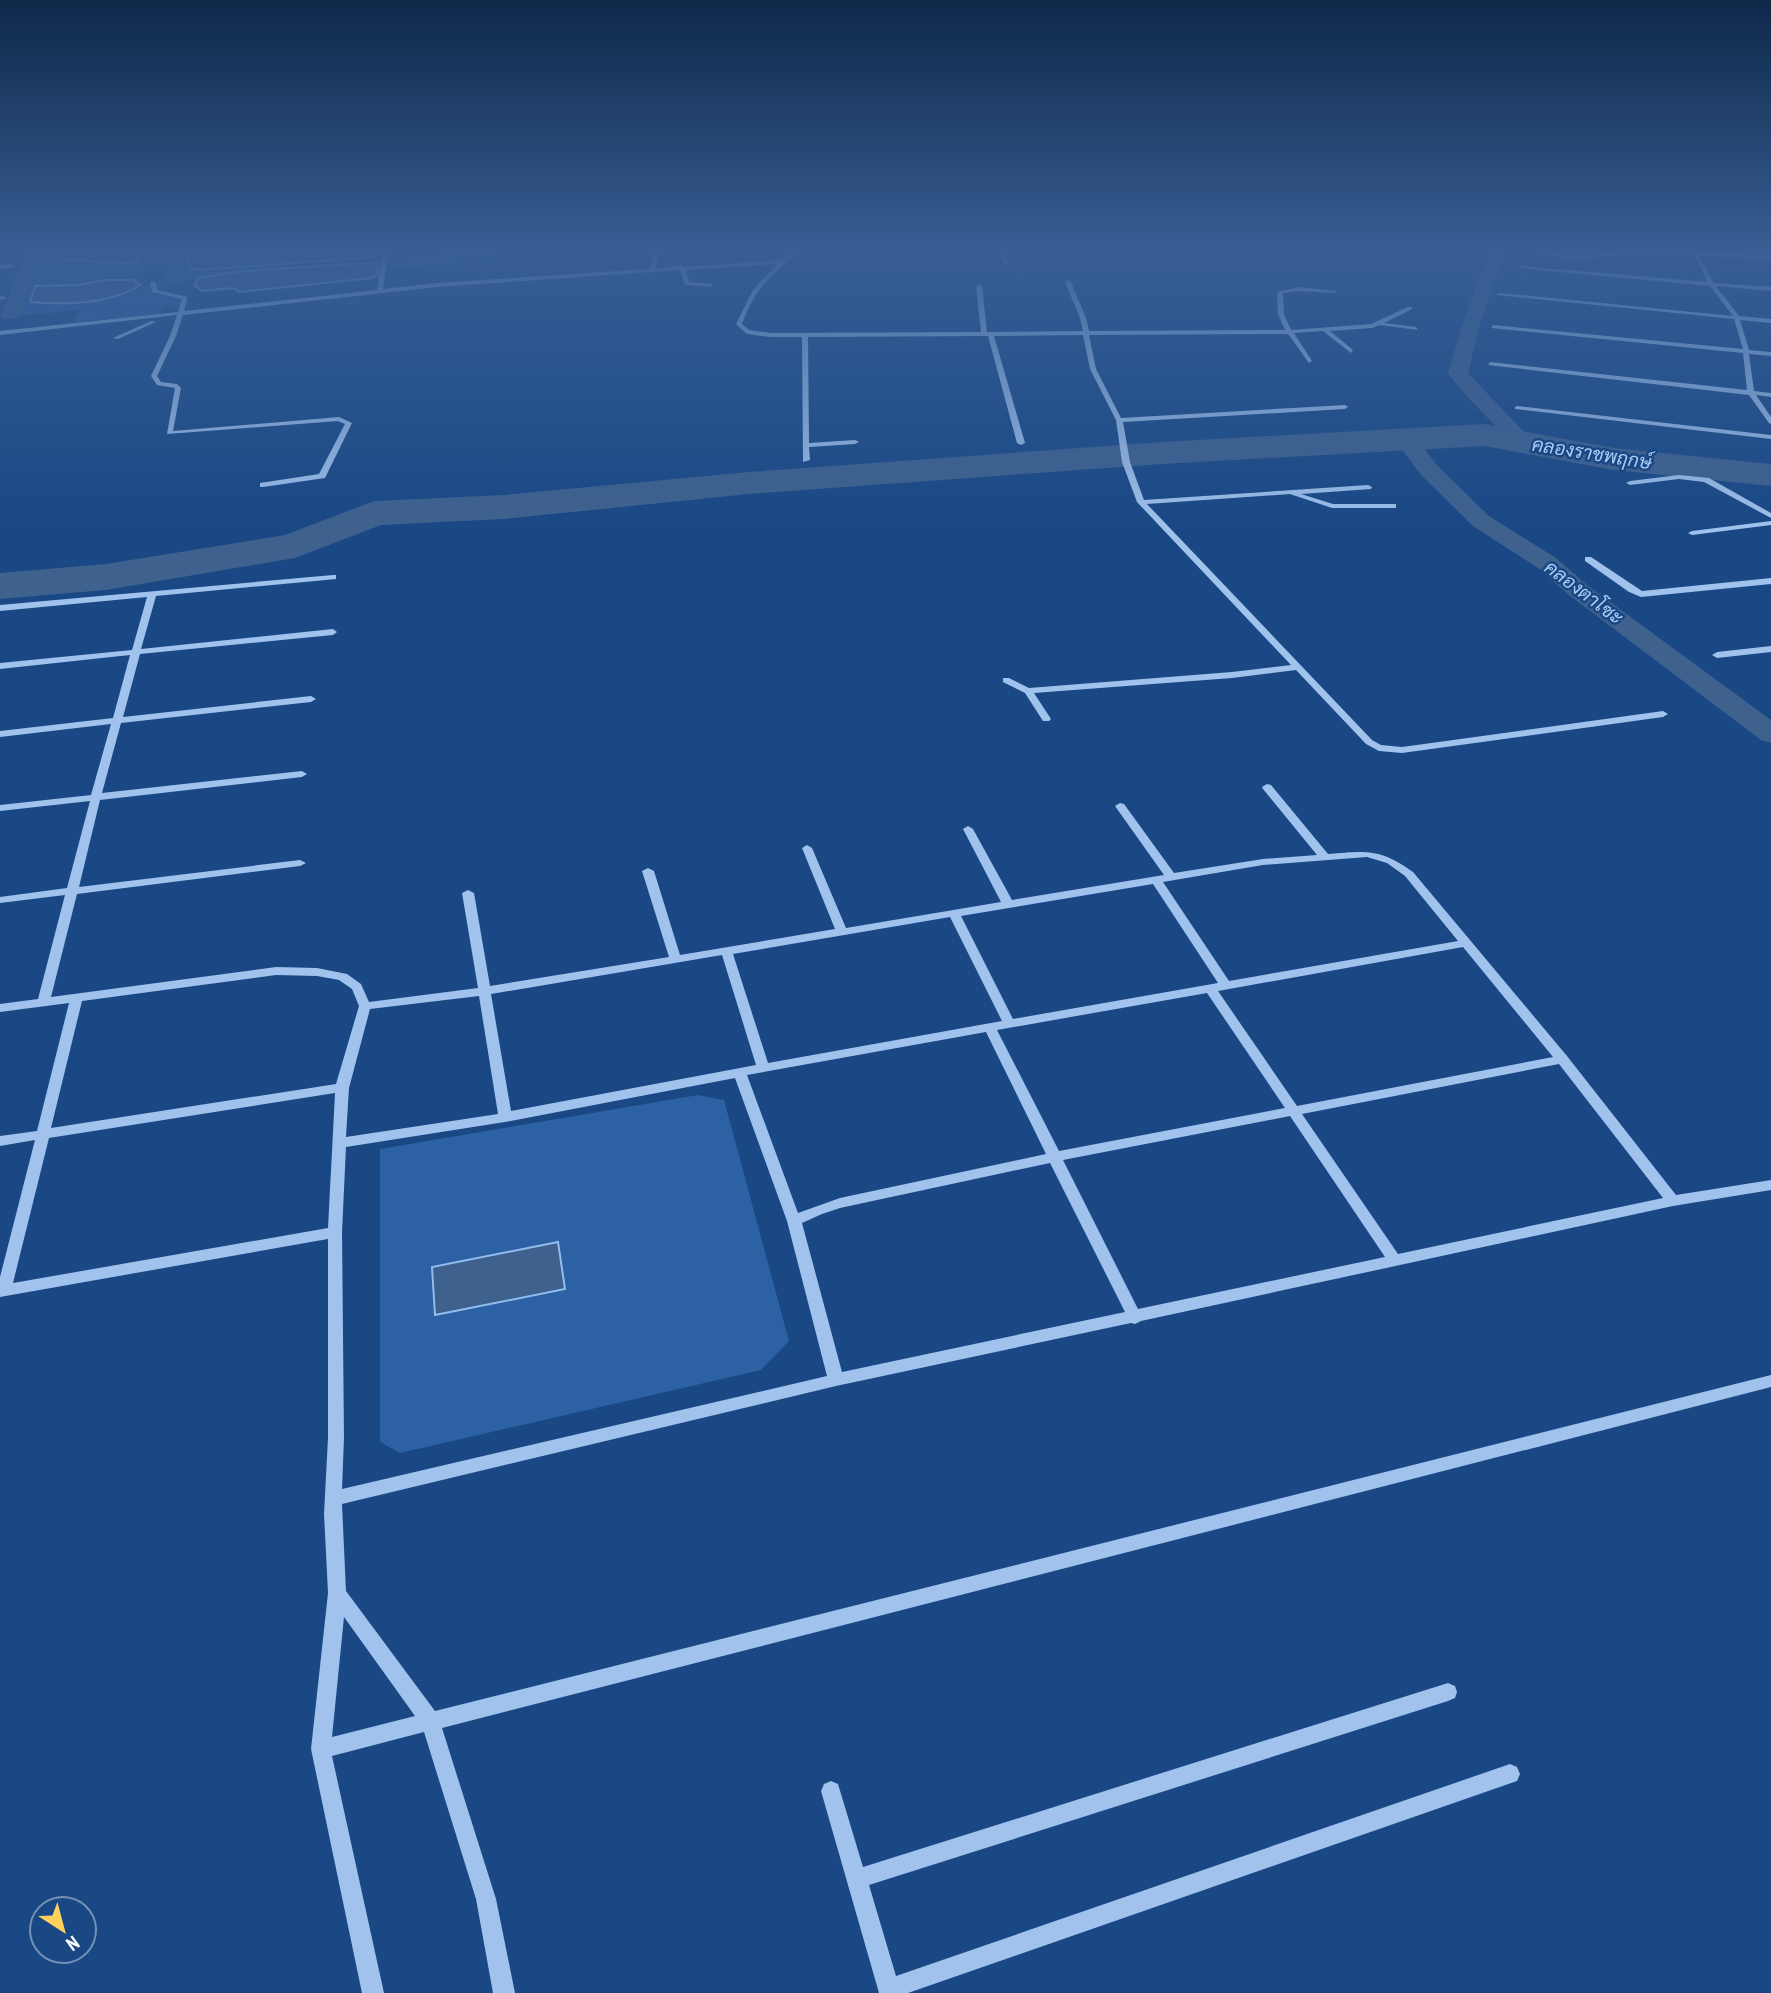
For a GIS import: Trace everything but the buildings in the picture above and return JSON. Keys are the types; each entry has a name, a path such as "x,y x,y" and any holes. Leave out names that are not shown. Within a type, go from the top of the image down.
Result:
{"street":[{"path":"169,344 154,376 159,384 174,385 178,388 169,433 339,419 349,423 322,476 263,485"},
{"path":"805,344 806,460"},
{"path":"991,344 1021,443"},
{"path":"1087,344 1093,369 1118,419 1124,457 1141,502 1379,748 1402,750 1663,714"},
{"path":"1300,344 1309,361"},
{"path":"1342,344 1351,351"},
{"path":"1658,344 1771,354"},
{"path":"1743,344 1751,393 1771,422"},
{"path":"1490,364 1771,395"},
{"path":"1118,419 1345,407"},
{"path":"1517,408 1771,438"},
{"path":"806,445 855,442"},
{"path":"1630,483 1679,477 1706,480 1771,516"},
{"path":"1141,502 1368,487"},
{"path":"1291,493 1332,506 1393,506"},
{"path":"1692,533 1771,523"},
{"path":"1588,559 1641,594 1771,581"},
{"path":"0,608 332,577"},
{"path":"44,1001 96,796 152,594"},
{"path":"0,666 333,632"},
{"path":"1717,655 1771,649"},
{"path":"1028,691 1232,675 1298,667"},
{"path":"1006,680 1028,691 1046,719"},
{"path":"0,734 311,699"},
{"path":"0,808 302,774"},
{"path":"1267,787 1324,856"},
{"path":"1120,806 1171,877"},
{"path":"968,829 1008,904"},
{"path":"807,848 842,931"},
{"path":"365,1006 485,991 1171,877 1324,856 1368,854 1391,861 1409,874 1562,1059 1673,1201"},
{"path":"0,900 300,863"},
{"path":"648,871 675,958"},
{"path":"1156,880 1226,986"},
{"path":"468,894 505,1117"},
{"path":"954,913 1010,1025"},
{"path":"340,1143 505,1117 763,1068 1466,943"},
{"path":"726,950 763,1068"},
{"path":"0,1008 276,971 317,972 343,977 357,987 365,1006 342,1088 335,1232 337,1593 321,1749 373,1993"},
{"path":"1211,989 1395,1261"},
{"path":"77,997 2,1291 335,1232"},
{"path":"990,1028 1135,1318"},
{"path":"794,1221 840,1203 1054,1157 1562,1059"},
{"path":"740,1073 794,1221 836,1381"},
{"path":"0,1141 342,1088"},
{"path":"335,1498 836,1381 1673,1201 1771,1185"},
{"path":"321,1749 1771,1381"},
{"path":"337,1593 430,1720 486,1899 503,1993"},
{"path":"857,1879 1448,1692"},
{"path":"831,1791 889,1991 1510,1774"}],"shaded area":[{"path":"698,1095 724,1100 789,1341 761,1370 400,1453 380,1442 380,1149"},
{"path":"558,1242 565,1289 435,1315 432,1267"}],"waterway":[{"path":"1465,344 1458,373 1508,424 1519,442"},
{"name":"คลองราชพฤกษ์","path":"0,586 106,577 295,546 374,513 504,507 749,483 1162,453 1484,435 1614,459 1771,475"},
{"name":"คลองตาโซะ","path":"1412,439 1412,448 1428,469 1481,521 1547,563 1578,590 1771,734"}]}
